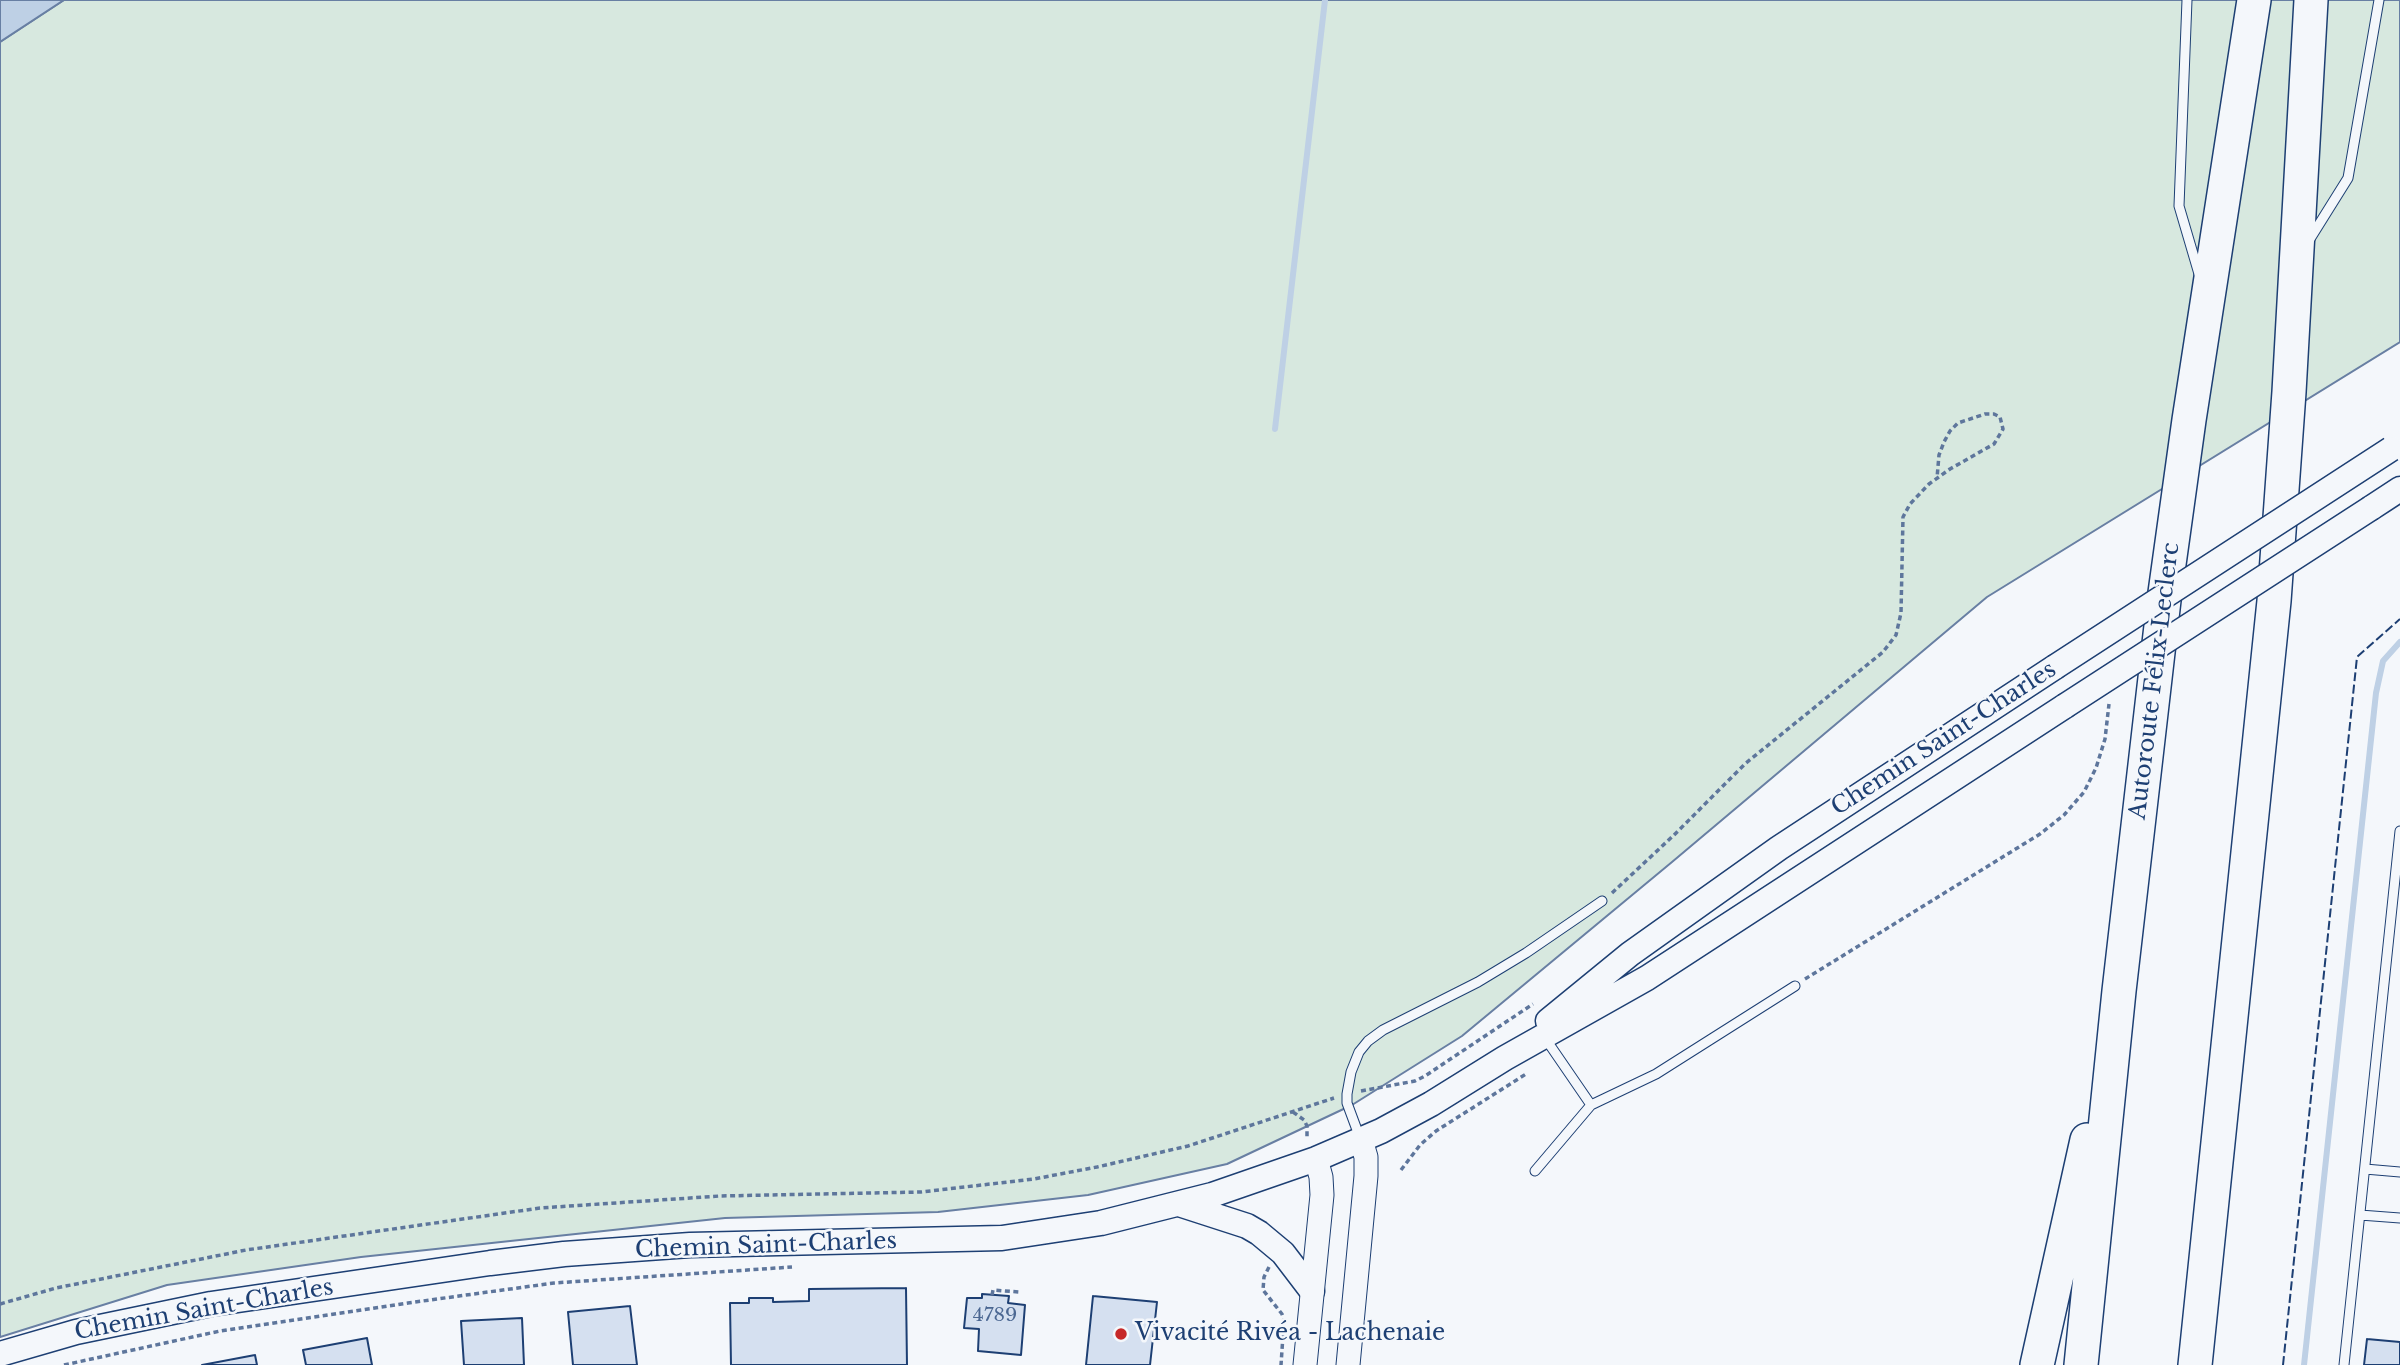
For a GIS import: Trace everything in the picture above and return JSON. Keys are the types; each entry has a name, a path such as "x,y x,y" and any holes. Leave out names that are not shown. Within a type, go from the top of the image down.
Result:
{"highway":[{"name":"Autoroute Félix-Leclerc","path":"2081,1365 2119,990 2164,600 2254,0"},
{"path":"2195,1365 2274,601 2290,392 2311,0"},
{"path":"2037,1365 2119,990"},
{"path":"2204,1273 2207,1365"}],"main road":[{"name":"Chemin Saint-Charles","path":"0,1354 76,1332 211,1304 491,1262 690,1245 1002,1238 1101,1223 1235,1188 1312,1150 1361,1140 1432,1104 1504,1058 1541,1032 1630,954 1779,848 2395,446"},
{"name":"Chemin Saint-Charles","path":"1541,1032 1647,978 2400,489"},
{"path":"1179,1204 1247,1226 1259,1233 1283,1253 1312,1292"}],"street":[{"path":"1348,1365 1366,1176 1366,1157 1361,1140"},
{"path":"1306,1365 1322,1195 1321,1177 1312,1150"}],"lane":[{"path":"2187,0 2179,206 2207,302"},
{"path":"2296,261 2348,178 2379,0"},
{"path":"2344,1365 2400,831"},
{"path":"1361,1140 1347,1103 1347,1094 1351,1072 1359,1052 1368,1041 1401,1020 1478,982 1602,901"},
{"path":"1535,1171 1591,1105 1656,1074 1795,986"},
{"path":"1541,1032 1591,1105"},
{"path":"2365,1169 2400,1172"},
{"path":"2360,1215 2400,1218"}],"path":[{"path":"1602,901 1638,870 1745,763 1883,652 1896,635 1901,613 1903,517 1910,504 1937,478 1994,444 2003,429 2000,417 1985,414 1958,423 1950,431 1939,456 1937,478"},
{"path":"1795,986 2040,834 2064,815 2084,792 2096,768 2105,739 2109,703"},
{"path":"0,1304 69,1285 246,1250 540,1208 710,1196 908,1193 999,1184 1156,1155 1342,1096"},
{"path":"1293,1112 1304,1120 1312,1150"},
{"path":"1275,1261 1268,1269 1262,1284 1263,1290 1284,1320 1281,1365"},
{"name":"Chemin Saint-Charles","path":"64,1365 220,1331 554,1283 799,1266"},
{"path":"992,1295 993,1290 1018,1292"}],"shaded area":[{"path":"64,0 2400,0 2400,342 1987,597 1462,1036 1352,1105 1227,1164 1088,1195 938,1212 725,1218 361,1257 167,1285 0,1337 0,42"}],"water":[{"path":"0,0 64,0 0,42"}],"building":[{"path":"906,1288 907,1365 731,1365 730,1303 749,1303 749,1298 773,1298 773,1302 809,1301 809,1289"},
{"path":"982,1294 1009,1296 1008,1303 1025,1305 1021,1355 978,1351 979,1329 964,1328 967,1298 982,1298"},
{"name":"Vivacité Rivéa - Lachenaie","path":"1093,1296 1157,1302 1150,1365 1086,1365"},
{"path":"630,1306 637,1365 573,1365 568,1312"},
{"path":"522,1318 524,1365 464,1365 461,1321"},
{"path":"367,1338 372,1365 306,1365 303,1350"},
{"path":"2367,1339 2400,1342 2400,1365 2364,1365"},
{"path":"255,1355 257,1365 202,1365"}],"waterway":[{"path":"1275,429 1325,0"},
{"path":"2304,1365 2376,693 2383,661 2400,642"}],"fence":[{"path":"2283,1365 2357,657 2400,619"}],"place":[{"name":"Vivacité Rivéa - Lachenaie","path":"1121,1334"}]}
